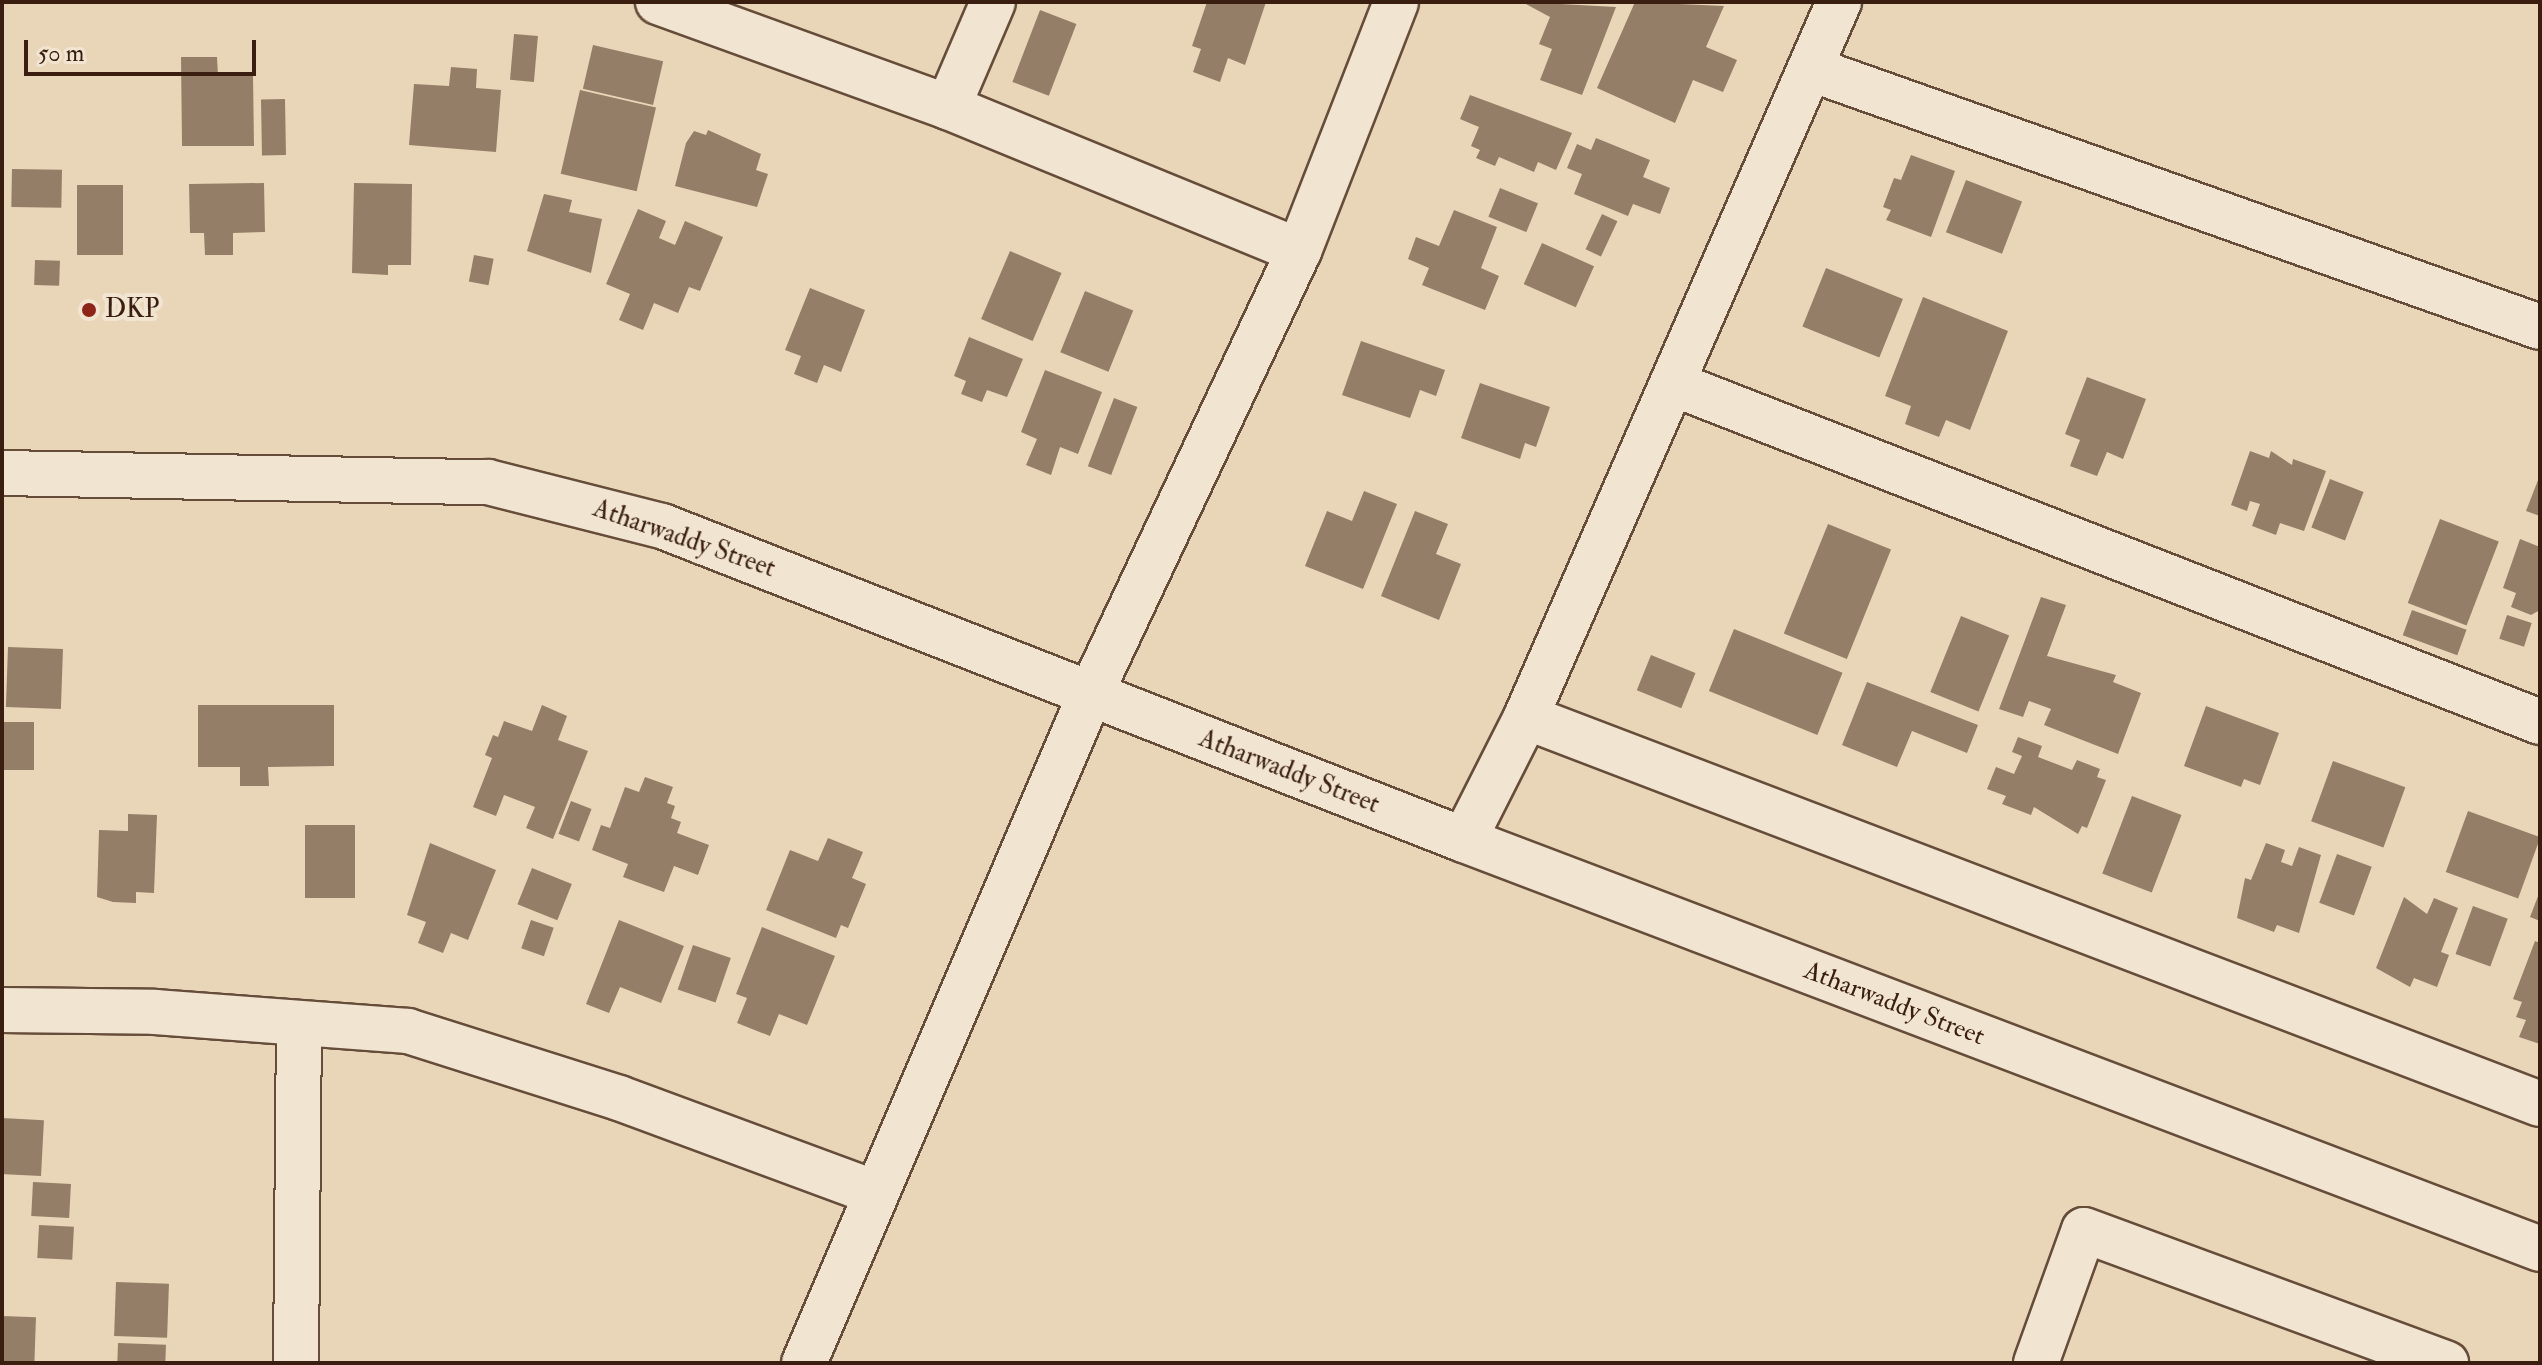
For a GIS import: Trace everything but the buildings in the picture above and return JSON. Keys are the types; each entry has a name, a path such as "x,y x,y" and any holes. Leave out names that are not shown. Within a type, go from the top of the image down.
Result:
{"street":[{"path":"658,2 948,107 1299,251"},
{"path":"948,107 993,2"},
{"path":"804,1363 873,1192 1090,695 1299,251 1396,2"},
{"path":"1464,840 1526,717 1839,2"},
{"path":"1811,69 2540,327"},
{"path":"1674,384 2540,722"},
{"name":"Atharwaddy Street","path":"2,473 488,482 563,497 662,526 1464,840 2540,1249"},
{"path":"1526,717 2540,1104"},
{"path":"2,1010 155,1012 408,1031 619,1098 873,1192"},
{"path":"296,1363 299,1025"},
{"path":"2036,1363 2084,1230 2446,1363"}],"place":[{"name":"DKP","path":"89,310"}]}
